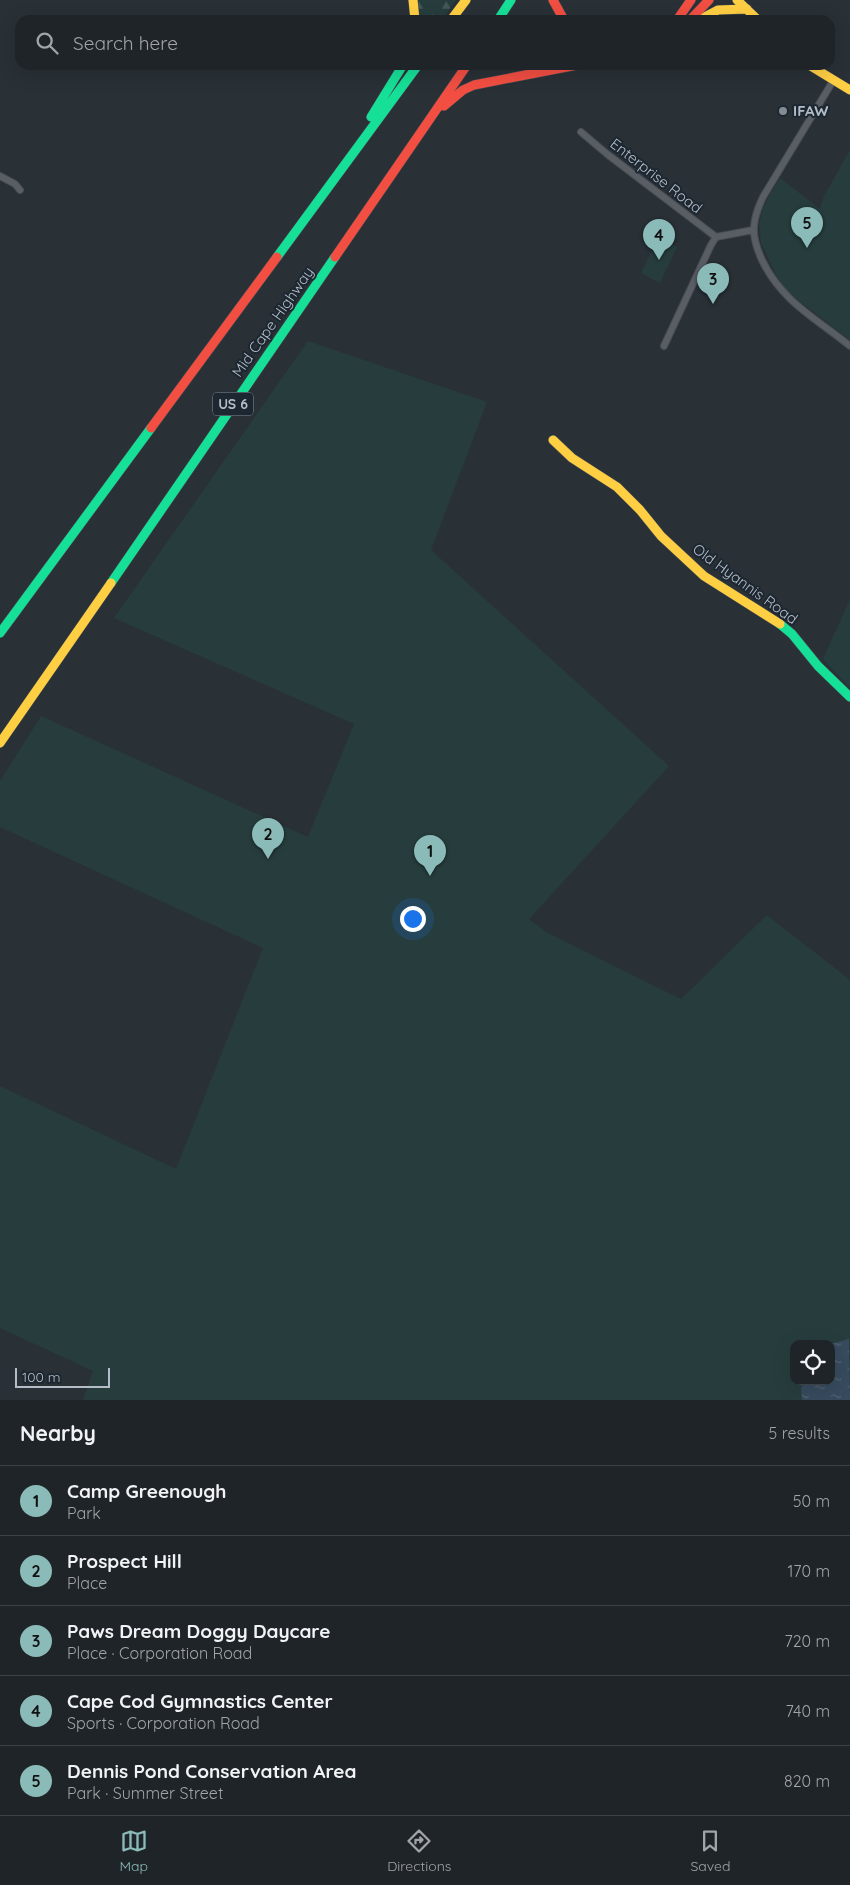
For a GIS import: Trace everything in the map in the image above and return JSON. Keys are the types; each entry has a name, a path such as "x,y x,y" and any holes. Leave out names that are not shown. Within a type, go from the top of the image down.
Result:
{"main road":[{"path":"413,0 414,15"},
{"path":"455,15 466,0"},
{"path":"501,15 511,0"},
{"path":"553,0 561,15"},
{"path":"680,15 686,4 691,0"},
{"path":"695,15 709,0"},
{"path":"737,0 752,15"},
{"path":"708,15 718,10 747,10"},
{"path":"326,190 400,70"},
{"path":"0,633 414,70"},
{"name":"Mid Cape Highway","path":"0,743 464,70"},
{"path":"428,121 457,94 474,85 552,70"},
{"path":"816,70 850,90"},
{"name":"Old Hyannis Road","path":"553,440 572,458 617,487 632,501 661,536 704,576 772,618 792,634 818,666 850,697"}],"street":[{"path":"833,81 763,197 758,207 753,230 755,241 766,268 782,292 796,306 850,346"},
{"name":"Enterprise Road","path":"581,132 716,237"},
{"path":"0,176 15,184 20,190"},
{"path":"664,346 716,237 753,230"}],"green space":[{"path":"417,0 456,0 446,15 418,15"},
{"path":"850,150 850,340 789,293 778,279 761,243 759,224 762,211 780,178 820,209 824,196"},
{"path":"658,238 677,247 660,283 641,273"},
{"path":"308,341 487,402 431,550 669,766 529,919 546,932 681,999 767,915 850,980 850,1400 83,1400 93,1371 0,1328 0,1086 176,1169 263,948 0,827 0,781 41,716 308,837 354,724 114,618"},
{"path":"850,599 850,688 823,659"}],"water":[{"path":"849,1339 850,1400 802,1400 802,1385 835,1385 835,1343"}],"traffic: fast":[{"path":"501,15 511,0"},
{"path":"371,117 400,70"},
{"path":"277,257 414,70"},
{"path":"111,583 335,257"},
{"path":"0,633 151,428"},
{"path":"780,624 792,634 818,666 850,697"}],"traffic: slow":[{"path":"413,0 414,15"},
{"path":"455,15 466,0"},
{"path":"737,0 753,15"},
{"path":"708,15 718,10 747,9"},
{"path":"817,70 850,90"},
{"path":"553,440 572,458 617,487 640,510 661,536 704,576 780,624"},
{"path":"0,743 111,583"}],"traffic: jam":[{"path":"553,0 561,15"},
{"path":"680,15 691,0"},
{"path":"695,15 709,0"},
{"path":"335,257 464,70"},
{"path":"444,106 463,90 474,85 551,70"},
{"path":"151,428 277,257"}],"place":[{"name":"IFAW","path":"783,111"},
{"name":"Dennis Pond Conservation Area","path":"807,248"},
{"name":"Cape Cod Gymnastics Center","path":"659,260"},
{"name":"Paws Dream Doggy Daycare","path":"713,304"},
{"name":"Prospect Hill","path":"268,859"},
{"name":"Camp Greenough","path":"430,876"}]}
